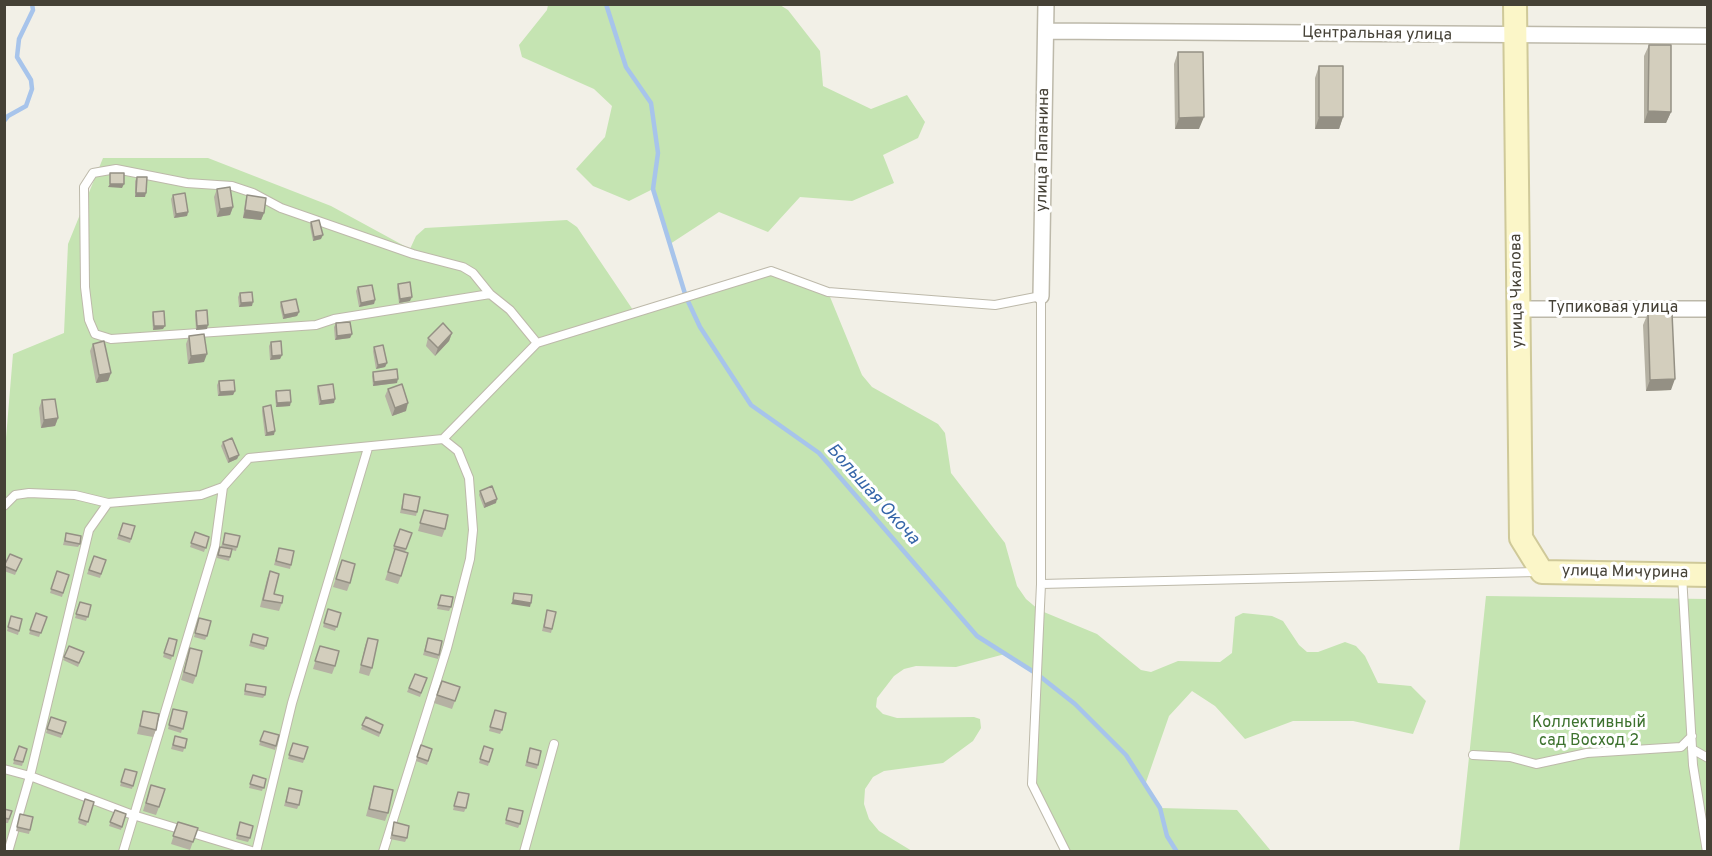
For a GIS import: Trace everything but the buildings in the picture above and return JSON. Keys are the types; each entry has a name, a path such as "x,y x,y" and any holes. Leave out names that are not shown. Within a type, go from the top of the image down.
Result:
{"street":[{"name":"улица Папанина","path":"1041,296 1046,4"},
{"name":"улица Чкалова","path":"1515,4 1521,538 1542,572"},
{"name":"Центральная улица","path":"1046,31 1707,36"},
{"name":"Тупиковая улица","path":"1518,309 1707,309"},
{"name":"улица Мичурина","path":"1542,572 1707,574"}],"lane":[{"path":"490,294 334,319 316,325 111,339 95,334 89,320 83,255 84,188 93,172 116,169 187,183 232,186 253,193 281,208 413,254 463,267 473,273 490,294 510,310 537,343"},
{"path":"4,506 15,495 29,493 75,495 108,503 201,495 223,487 249,458 443,439 537,343 771,271 828,292 995,305 1041,296 1041,584 1032,784 1066,852"},
{"path":"383,852 447,648 470,559 473,530 469,478 458,451 443,439"},
{"path":"4,769 30,776 133,815 256,852 292,703 368,448"},
{"path":"123,852 215,546 223,487"},
{"path":"8,852 30,776 89,530 108,503"},
{"path":"1041,584 1542,572"},
{"path":"1682,574 1692,749 1707,852"},
{"path":"1473,755 1510,757 1536,764 1587,753 1681,747 1692,736"},
{"path":"524,852 554,744"},
{"path":"1692,749 1707,758"}],"green space":[{"path":"548,5 780,5 788,10 820,51 823,86 871,109 907,95 925,122 918,138 883,155 894,183 852,201 800,197 768,232 719,212 670,244 653,189 629,201 593,186 576,169 605,137 612,106 594,89 522,57 519,45 547,10"},
{"path":"103,158 208,158 331,206 410,249 416,236 425,228 567,220 577,227 635,313 771,271 828,292 862,375 872,387 938,424 945,433 951,473 1005,543 1017,586 1026,599 1039,610 1097,634 1141,670 1151,672 1178,661 1220,662 1232,653 1235,617 1243,613 1272,616 1283,621 1299,645 1307,652 1318,652 1345,642 1356,646 1365,656 1378,683 1411,686 1426,701 1413,734 1353,721 1293,721 1245,739 1215,706 1192,691 1169,716 1145,785 1160,808 1237,810 1271,851 1059,851 1063,845 1032,784 1037,675 1005,654 956,667 916,666 904,669 894,676 877,698 876,707 883,714 897,718 974,717 980,719 981,728 973,741 943,763 884,771 873,777 865,789 864,804 869,819 879,831 912,851 5,852 4,462 13,354 64,333 68,244"},
{"name":"Коллективный сад Восход 2","path":"1486,596 1707,599 1707,851 1459,852"}],"waterway":[{"name":"Большая Окоча","path":"4,121 8,116 26,106 32,89 31,80 17,57 19,39 33,10 32,4"},
{"name":"Большая Окоча","path":"606,4 626,67 651,103 658,153 653,189 686,297 700,327 751,405 819,453 977,636 1037,674 1075,704 1126,755 1160,808 1167,836 1177,852"}]}
